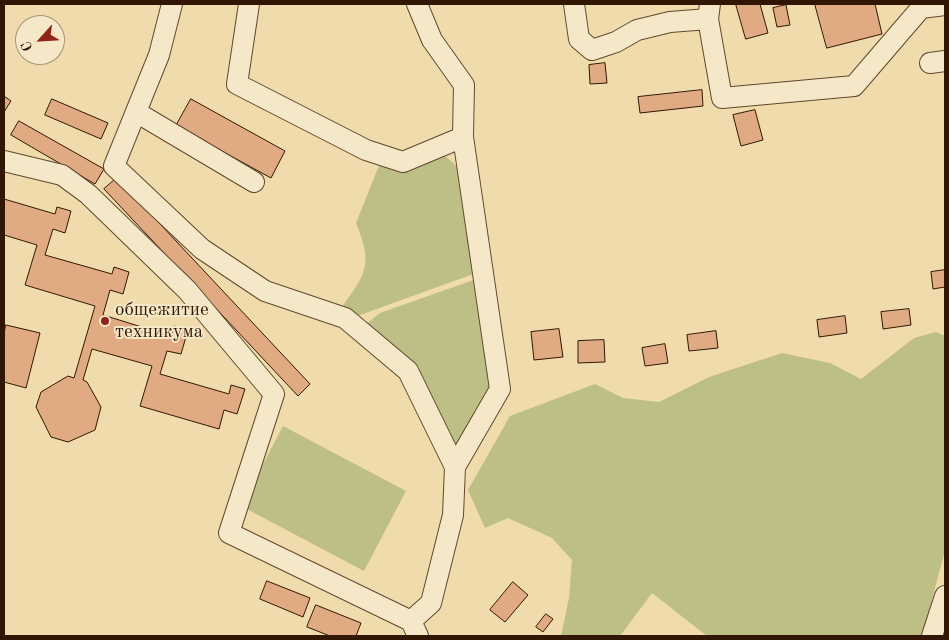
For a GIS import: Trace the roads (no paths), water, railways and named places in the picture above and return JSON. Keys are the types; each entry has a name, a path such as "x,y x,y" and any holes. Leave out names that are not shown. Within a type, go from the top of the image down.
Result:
{"street":[{"path":"172,4 159,55 114,166 202,249 265,291 345,318 408,371 455,467"},
{"path":"249,4 238,84 366,150 403,162 463,137"},
{"path":"4,161 62,175 88,194 188,290 274,394 229,533 414,629 431,603 453,515 455,467 500,389 463,137 464,85 432,40 417,4"},
{"path":"574,4 578,39 592,50 616,42 637,30 709,11 722,98 854,86 922,8 945,5"},
{"path":"136,112 254,182"},
{"path":"932,636 945,596"}],"place":[{"name":"общежитие техникума","path":"105,321"}]}
